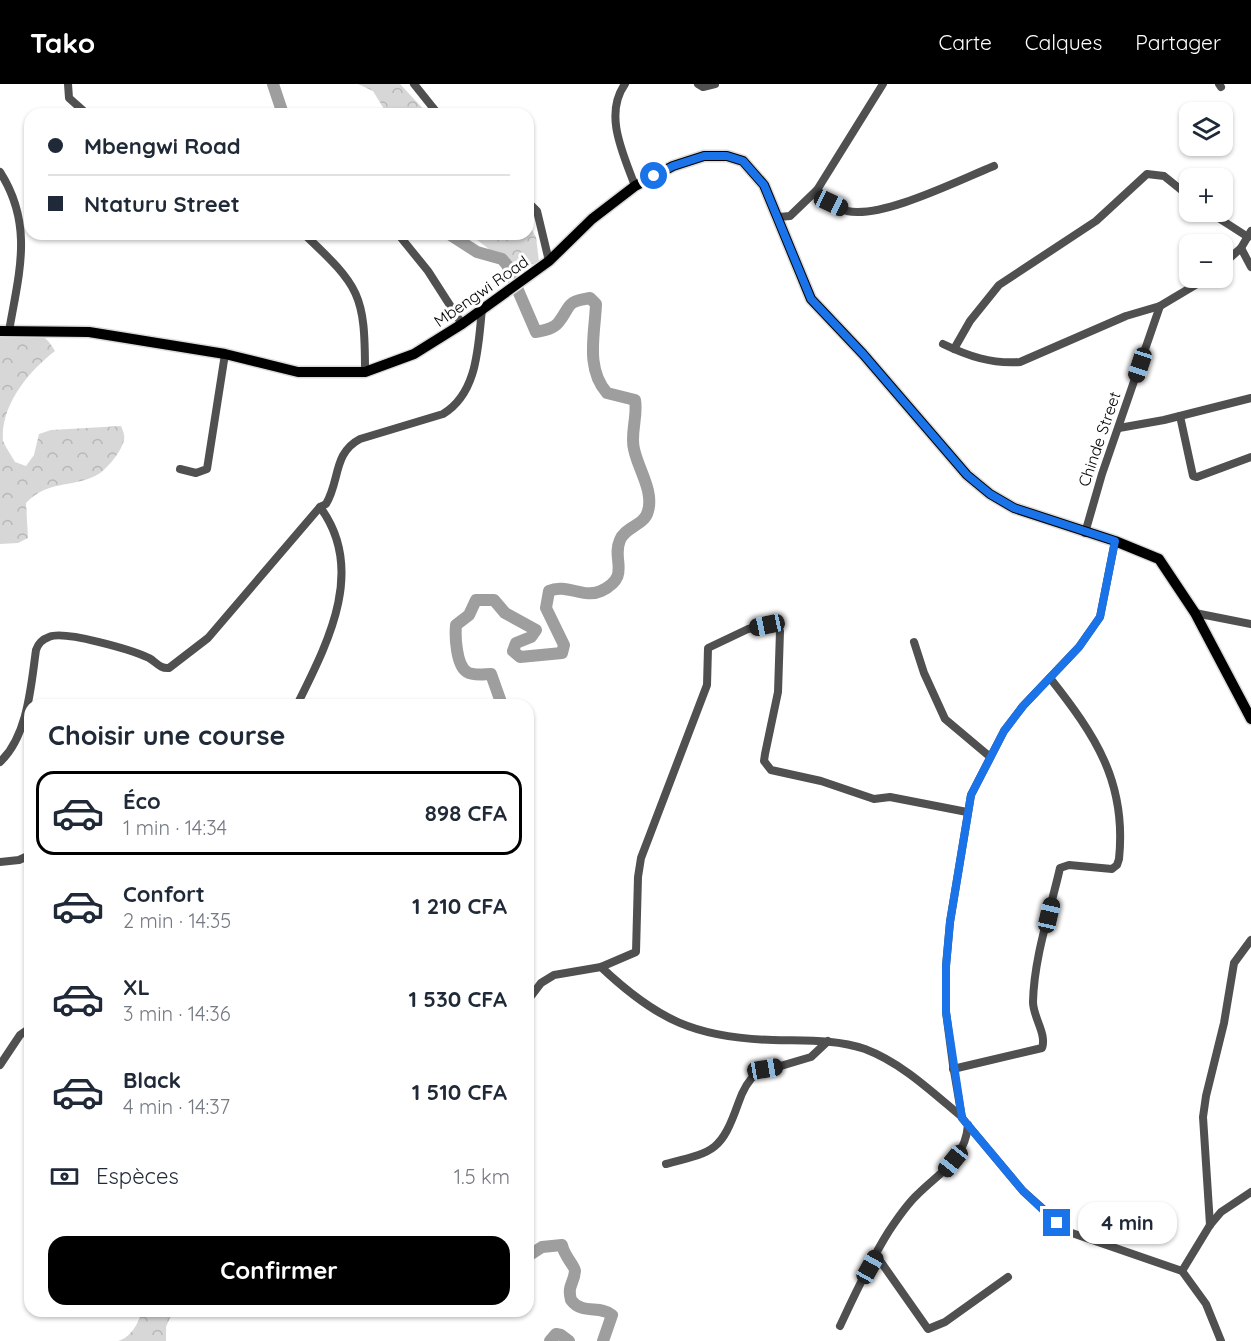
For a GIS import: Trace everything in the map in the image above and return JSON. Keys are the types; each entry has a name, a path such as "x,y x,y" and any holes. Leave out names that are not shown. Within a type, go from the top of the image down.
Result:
{"main road":[{"name":"Mbengwi Road","path":"4,331 89,332 225,354 298,372 365,372 414,354 462,324 549,261 592,219 635,186 673,166 704,156 727,156 743,161 759,178 779,217 811,299 863,354 967,475 990,494 1014,508 1115,541 1159,559 1195,613 1251,719"}],"street":[{"path":"68,84 69,98 80,108"},
{"path":"414,84 433,108"},
{"path":"625,84 616,105 615,124 635,186"},
{"path":"698,84 703,87 715,84"},
{"path":"779,217 790,216 817,190 883,84"},
{"path":"817,190 831,203 847,211 880,211 994,166"},
{"path":"0,172 15,196 22,240 20,267 4,331"},
{"path":"954,349 970,321 999,285 1096,221 1148,174 1164,176 1179,188"},
{"path":"534,208 537,211 549,261"},
{"path":"1227,222 1249,234 1241,248 1233,255"},
{"path":"310,240 334,263 356,291 365,324 365,372"},
{"path":"403,240 428,271 462,324"},
{"path":"1241,248 1251,267"},
{"path":"943,344 989,361 1020,362 1126,316 1160,306 1191,288"},
{"name":"Chinde Street","path":"1085,532 1104,465 1119,428 1160,306"},
{"path":"26,699 36,650 42,641 55,635 100,642 147,657 164,669 169,668 208,638 320,507 329,500 341,456 349,444 444,414 456,407 466,394 475,366 482,309"},
{"path":"180,469 206,472 225,354"},
{"path":"1119,428 1180,416 1251,398"},
{"path":"1180,416 1193,476 1197,477 1251,457"},
{"path":"300,699 316,668 336,616 340,550 336,531 320,507"},
{"path":"840,1326 889,1232 917,1195 941,1176 965,1143 965,1121 953,1069 946,1012 946,966 950,922 971,795 989,756 1023,706 1079,647 1100,617 1115,541"},
{"path":"1195,613 1251,624"},
{"path":"534,992 541,983 554,975 602,967 636,952 641,858 707,685 708,648 732,635 773,624 780,631 778,692 764,761 771,770 821,781 874,798 890,797 967,812"},
{"path":"914,642 924,673 945,719 989,756"},
{"path":"953,1069 1042,1048 1043,1042 1034,1012 1033,999 1040,953 1060,868 1069,865 1112,869 1118,866 1118,794 1088,728 1050,678"},
{"path":"0,762 13,746 21,727 24,712"},
{"path":"0,862 24,858"},
{"path":"1210,1225 1203,1117 1206,1096 1224,1023 1234,963 1251,940"},
{"path":"602,967 642,1002 675,1022 698,1031 726,1038 828,1041 864,1049 895,1064 965,1121 1023,1191 1069,1232 1182,1271 1206,1304 1221,1341"},
{"path":"0,1065 24,1032"},
{"path":"666,1164 699,1156 720,1144 730,1127 742,1093 757,1073 804,1060 820,1050 828,1041"},
{"path":"1182,1271 1210,1225 1221,1212 1251,1192"},
{"path":"876,1255 928,1329 945,1322 1008,1277"}],"green space":[{"path":"358,84 400,84 422,108 383,108 373,91"},
{"path":"534,234 539,262 517,269 477,240 534,240"},
{"path":"0,329 25,329 38,333 50,343 55,351 27,378 6,414 3,441 15,462 26,466 34,455 39,434 51,430 121,426 124,438 117,455 99,474 86,480 51,488 34,496 26,503 28,538 18,543 0,544"},
{"path":"140,1317 170,1317 166,1327 166,1341 118,1341 126,1337"}],"waterway":[{"path":"273,84 281,108"},
{"path":"458,240 477,252 502,259 507,265 536,332 556,325 576,301 590,298 596,304 593,350 596,373 607,393 635,400 633,443 649,496 646,516 626,532 620,540 616,580 595,593 562,589 549,591 546,608 564,645 562,653 520,657 513,651 516,643 531,637 536,630 505,613 494,600 476,600 469,615 456,625 460,663 467,672 472,674 491,674 500,699"},
{"path":"534,1252 542,1247 562,1245 575,1271 570,1288 571,1300 580,1307 612,1315 603,1341"},
{"path":"550,1341 556,1334 569,1341"}],"route":[{"path":"654,176 673,166 704,156 727,156 743,161 764,185 811,299 863,354 967,475 990,494 1014,508 1115,541 1108,590 1100,617 1079,647 1023,706 1004,731 990,753 971,795 950,922 946,966 946,1012 962,1118 1023,1191 1057,1223"}]}
